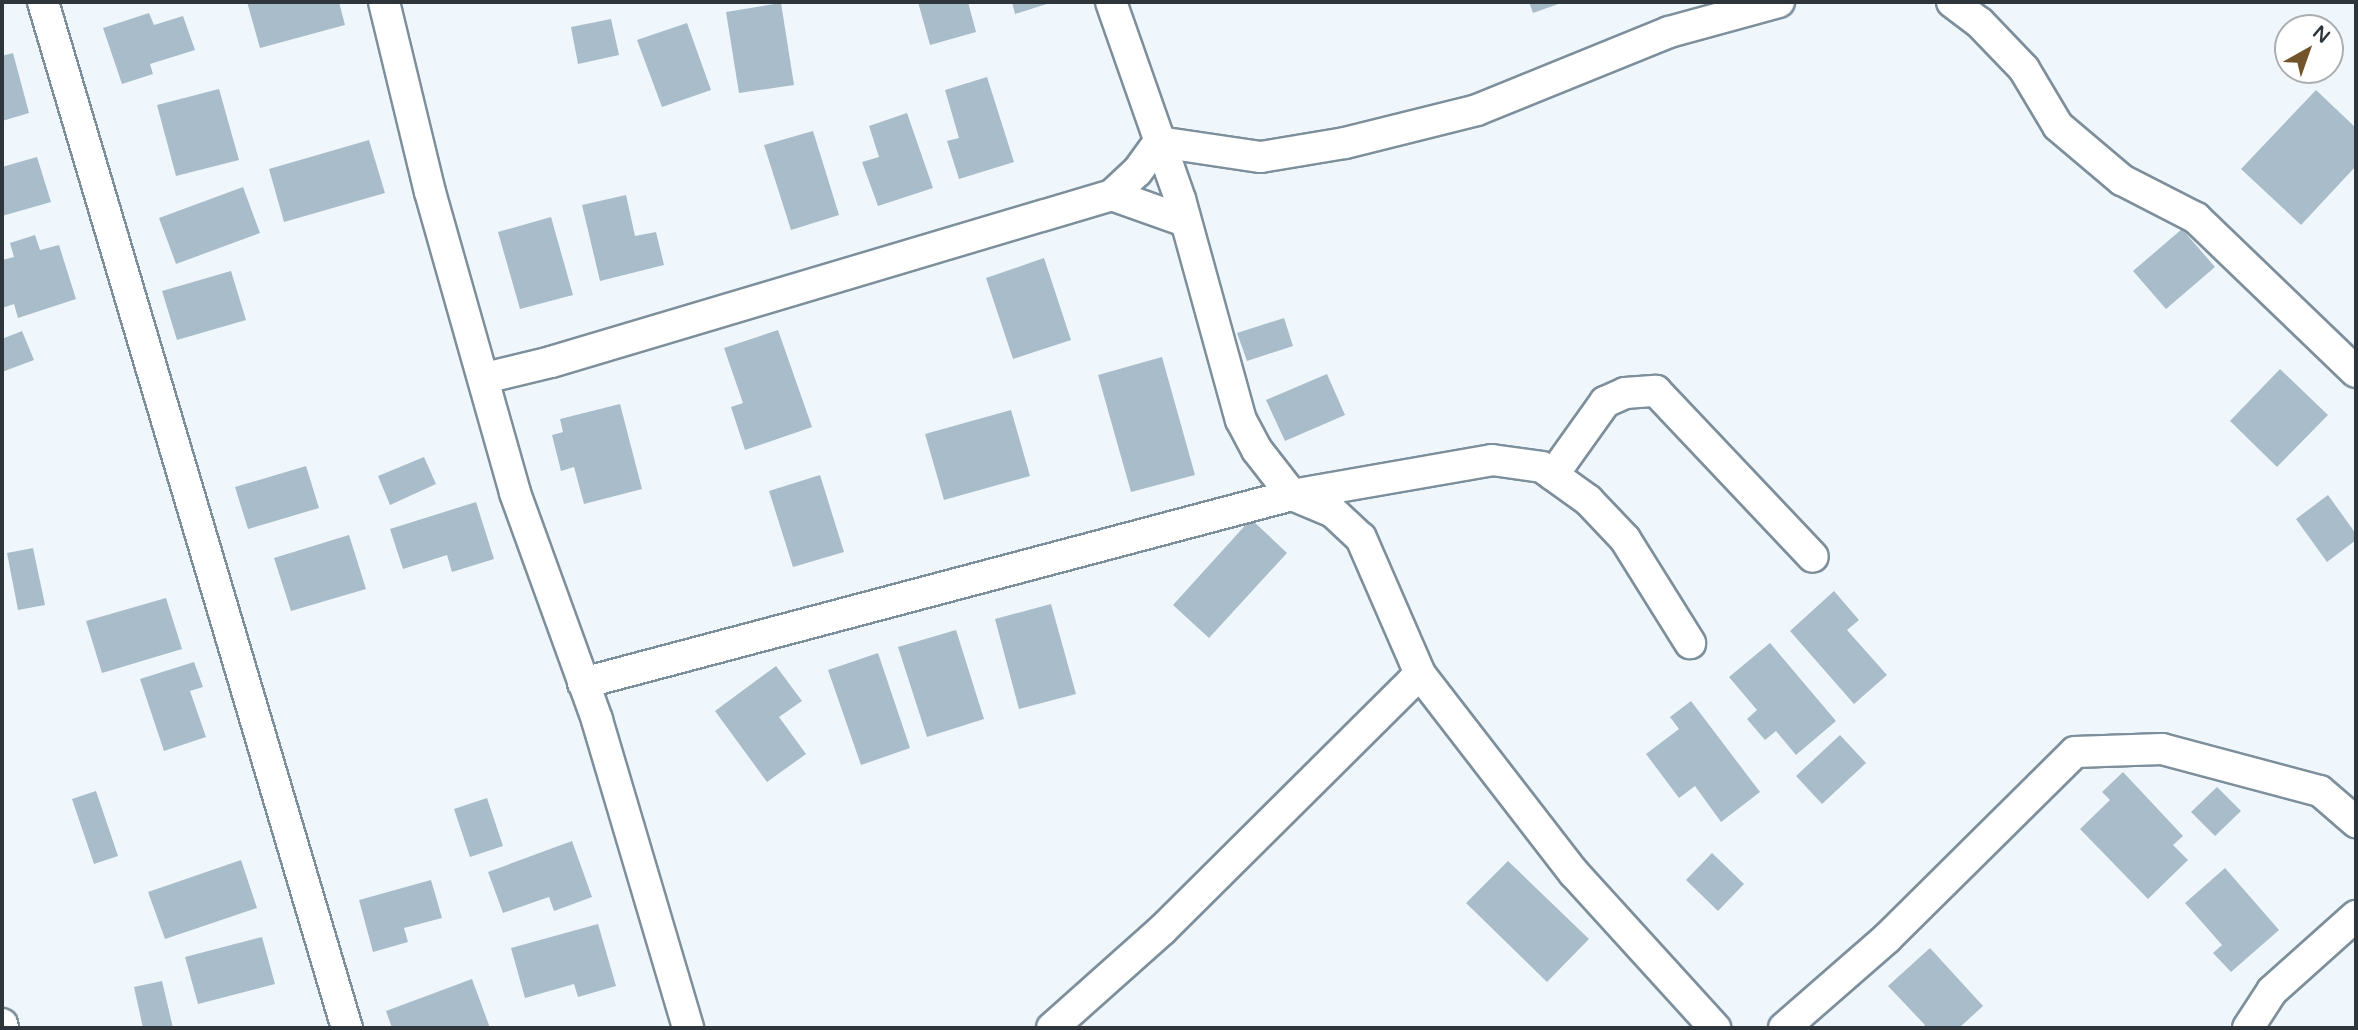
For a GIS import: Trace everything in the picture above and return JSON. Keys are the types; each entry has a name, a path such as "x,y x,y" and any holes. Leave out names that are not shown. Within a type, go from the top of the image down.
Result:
{"street":[{"path":"43,2 347,1028"},
{"path":"384,2 430,192 485,378 515,493 583,683 688,1028"},
{"path":"1111,2 1185,221 1241,420 1257,450 1292,495 1333,512 1360,538 1420,674 1574,873 1715,1028"},
{"path":"1159,142 1261,157 1345,143 1477,110 1669,32 1779,2"},
{"path":"1952,2 1979,22 2024,69 2057,126 2122,180 2196,218 2356,372"},
{"path":"485,378 551,362 1112,195 1137,172 1159,142"},
{"path":"1112,195 1185,221"},
{"path":"1553,475 1605,402 1625,393 1656,391 1813,557"},
{"path":"583,683 1292,495 1492,460 1542,467 1588,500 1625,539 1690,643"},
{"path":"1052,1028 1162,930 1420,674"},
{"path":"1784,1028 1887,937 2076,752 2162,749 2320,791 2356,822"},
{"path":"2248,1028 2272,991 2356,916"}],"building":[{"path":"247,2 339,2 345,25 260,48"},
{"path":"918,2 968,2 976,32 930,45"},
{"path":"1012,2 1053,2 1015,14"},
{"path":"1529,2 1564,2 1533,13"},
{"path":"781,3 794,85 739,93 726,12"},
{"path":"149,13 154,25 183,16 195,50 150,64 153,74 122,84 103,28"},
{"path":"611,19 619,55 578,64 571,27"},
{"path":"687,23 711,90 662,107 637,40"},
{"path":"13,53 29,113 2,121 2,56"},
{"path":"987,77 1014,162 959,179 947,141 959,138 945,90"},
{"path":"219,89 239,160 176,176 157,105"},
{"path":"2316,90 2356,128 2356,166 2301,225 2241,169"},
{"path":"907,113 933,188 878,206 862,162 879,157 869,126"},
{"path":"813,131 839,215 791,230 764,145"},
{"path":"369,140 385,193 284,222 269,169"},
{"path":"37,157 51,202 2,216 2,167"},
{"path":"243,187 260,233 176,264 159,218"},
{"path":"626,195 635,236 656,232 664,265 600,281 582,205"},
{"path":"551,217 573,295 520,309 498,232"},
{"path":"2182,229 2215,267 2166,309 2133,271"},
{"path":"35,235 40,250 59,245 76,299 18,318 14,304 2,308 2,260 14,257 10,243"},
{"path":"1044,258 1071,340 1013,359 986,278"},
{"path":"231,271 246,320 177,340 162,291"},
{"path":"1284,318 1293,346 1247,361 1237,333"},
{"path":"778,330 812,427 745,450 731,407 743,403 724,348"},
{"path":"22,331 34,360 2,372 2,339"},
{"path":"1162,357 1195,475 1131,492 1098,375"},
{"path":"2280,369 2328,415 2277,467 2230,421"},
{"path":"1327,374 1345,415 1285,441 1266,400"},
{"path":"620,404 642,489 584,504 574,467 561,471 552,435 563,432 560,419"},
{"path":"1011,410 1030,476 944,500 925,434"},
{"path":"424,457 436,484 390,505 378,476"},
{"path":"306,466 319,508 248,529 235,487"},
{"path":"820,475 844,552 793,567 769,491"},
{"path":"2328,495 2356,534 2356,540 2327,562 2296,519"},
{"path":"476,502 494,559 452,572 447,555 403,569 390,529"},
{"path":"1251,519 1287,553 1209,638 1173,605"},
{"path":"349,535 366,589 291,611 274,558"},
{"path":"33,548 45,605 18,610 7,553"},
{"path":"1834,591 1859,620 1847,630 1887,675 1854,704 1790,631"},
{"path":"166,598 182,649 102,673 86,621"},
{"path":"1051,604 1076,694 1019,709 995,619"},
{"path":"956,630 984,719 927,737 898,647"},
{"path":"1770,643 1836,721 1796,755 1776,731 1765,740 1747,719 1757,710 1729,677"},
{"path":"878,653 910,748 861,765 828,670"},
{"path":"194,662 203,687 190,691 206,737 164,751 140,679"},
{"path":"776,666 802,701 779,717 806,754 767,782 715,711"},
{"path":"1691,701 1760,792 1721,822 1695,786 1679,798 1646,754 1679,729 1670,717"},
{"path":"1840,735 1866,763 1822,804 1796,776"},
{"path":"2123,772 2183,836 2173,845 2188,860 2148,899 2080,829 2110,800 2102,792"},
{"path":"2217,787 2241,811 2215,836 2191,812"},
{"path":"96,791 118,856 94,864 72,799"},
{"path":"487,798 503,846 470,857 454,809"},
{"path":"572,841 592,897 554,911 549,897 503,913 488,872"},
{"path":"1712,853 1744,884 1718,911 1686,880"},
{"path":"241,860 257,908 165,939 148,892"},
{"path":"1508,861 1589,939 1547,982 1466,903"},
{"path":"2225,868 2279,930 2231,972 2213,953 2222,945 2185,903"},
{"path":"431,880 442,918 404,928 408,942 373,952 359,900"},
{"path":"598,924 616,986 578,997 574,984 525,998 511,948"},
{"path":"262,937 275,984 198,1004 185,957"},
{"path":"1930,948 1983,1006 1959,1028 1922,1028 1925,1025 1888,986"},
{"path":"472,979 490,1028 392,1028 386,1011"},
{"path":"162,981 173,1028 143,1028 134,987"}]}
